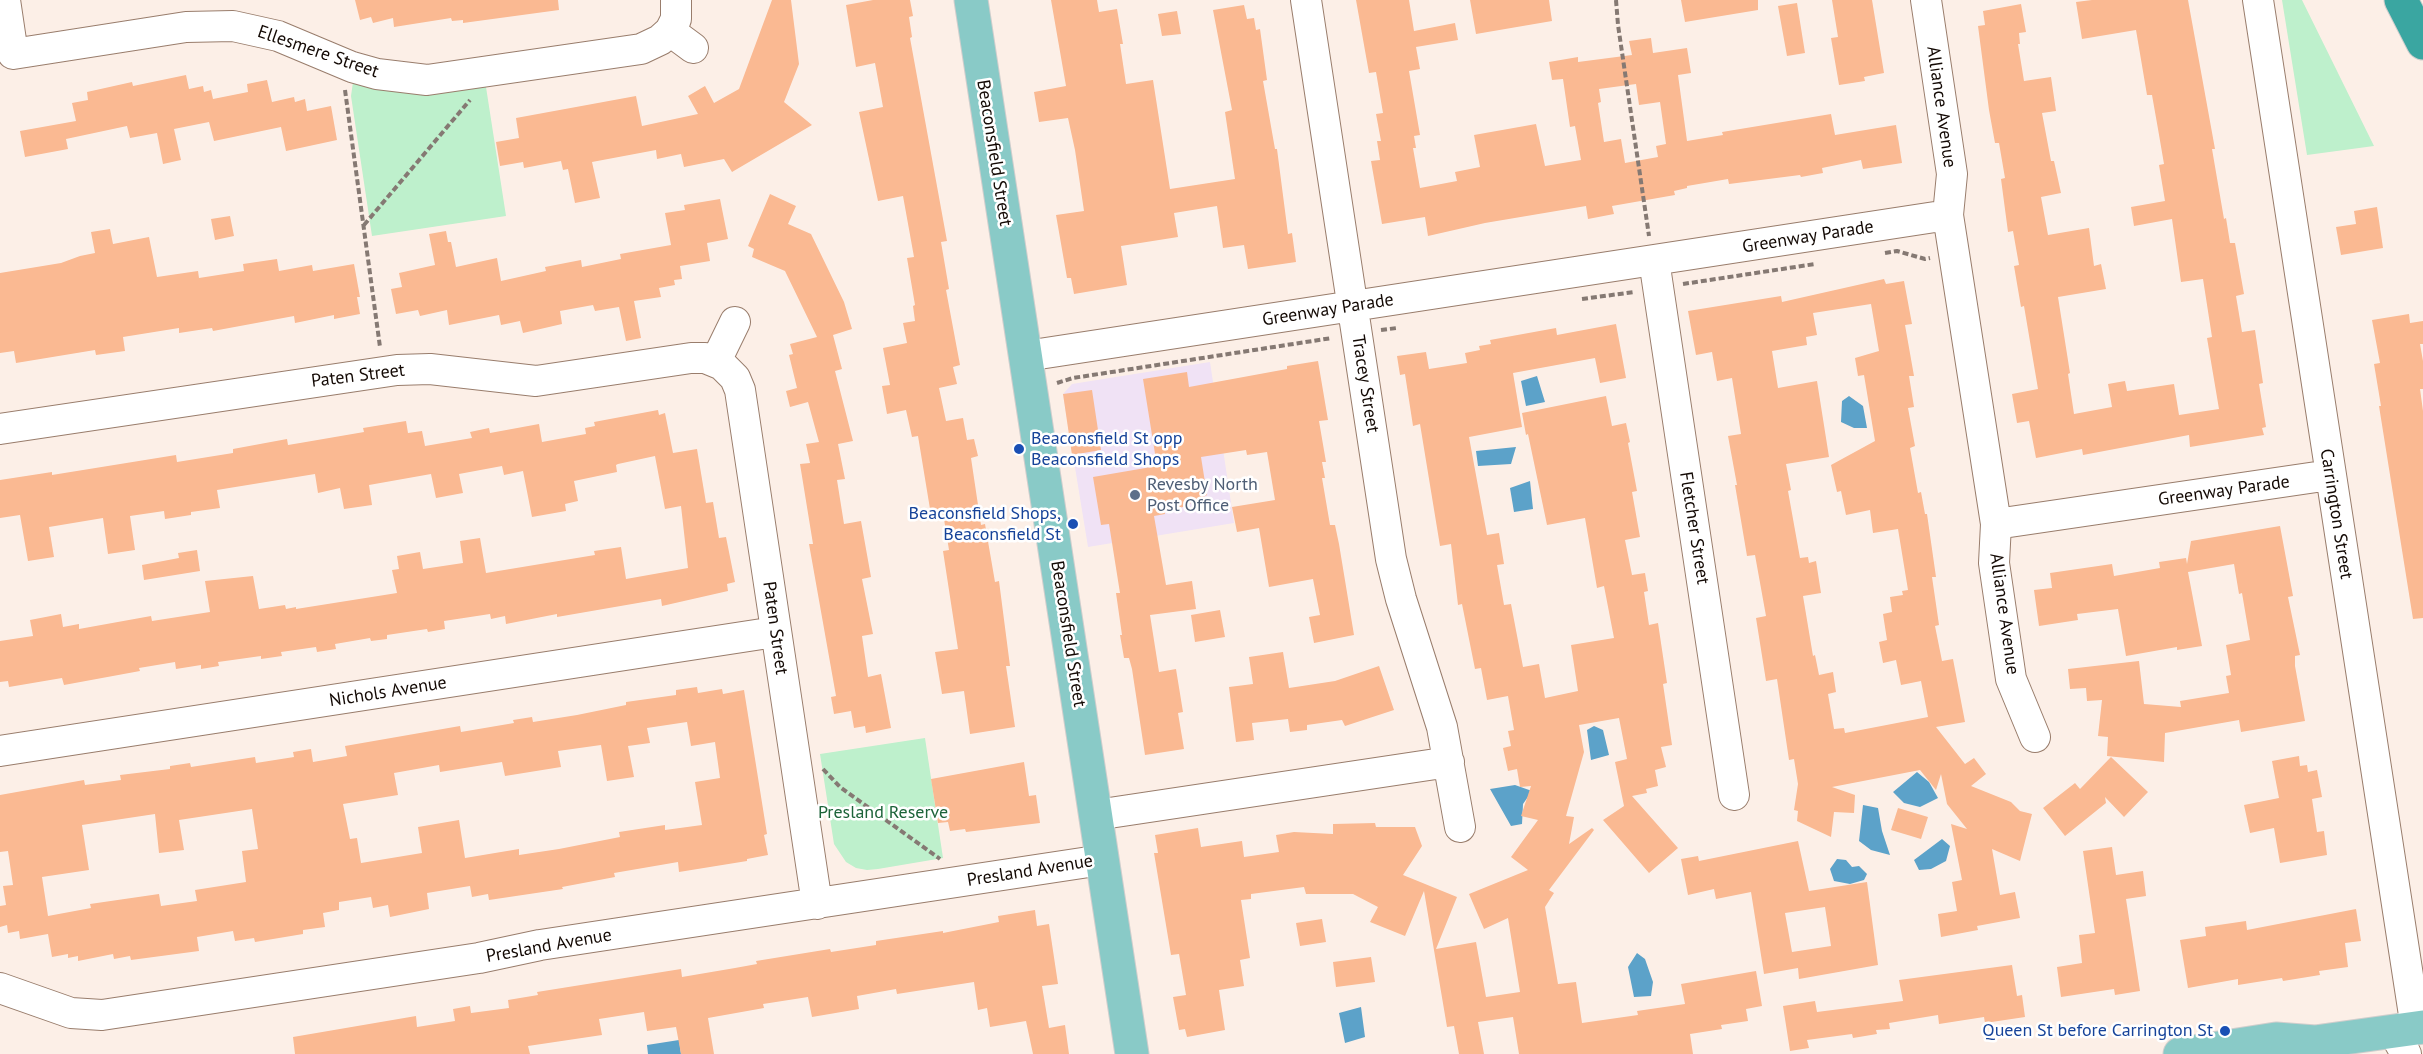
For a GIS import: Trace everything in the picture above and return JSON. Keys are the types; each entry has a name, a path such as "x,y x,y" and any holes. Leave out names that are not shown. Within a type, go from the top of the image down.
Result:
{"highway":[{"path":"2401,0 2423,43"}],"main road":[{"name":"Beaconsfield Street","path":"971,0 1131,1054"},
{"path":"2180,1054 2276,1040 2313,1024 2412,1025"}],"street":[{"name":"Ellesmere Street","path":"5,0 13,54 186,27 222,26 256,30 278,36 351,67 377,74 428,80 634,52 655,43 682,39 676,19 676,0"},
{"name":"Tracey Street","path":"1306,0 1396,580 1437,709 1461,827"},
{"name":"Alliance Avenue","path":"1926,0 1952,174 1948,215"},
{"name":"Carrington Street","path":"2258,0 2412,1025"},
{"name":"Greenway Parade","path":"1026,356 1113,344 1355,320 1656,274 1948,215"},
{"path":"1948,215 1996,524"},
{"name":"Fletcher Street","path":"1656,274 1734,795"},
{"path":"716,362 735,322"},
{"name":"Paten Street","path":"0,429 384,371 430,369 536,381 691,358 705,358 716,362 735,378 740,390 817,904"},
{"name":"Greenway Parade","path":"1996,524 2330,475"},
{"name":"Alliance Avenue","path":"1996,524 1994,563 2011,679 2035,737"},
{"name":"Nichols Avenue","path":"0,751 775,632"},
{"path":"1096,815 1449,762"},
{"name":"Presland Avenue","path":"0,988 71,1013 102,1015 479,958 540,945 1102,860"}],"path":[{"path":"1616,0 1656,274"},
{"path":"351,67 344,93 384,371"},
{"path":"364,226 447,124 496,71"},
{"path":"1877,254 1897,251 1925,259 1954,254"},
{"path":"1575,300 1656,274 1821,263"},
{"path":"1058,383 1355,320 1398,328"},
{"path":"821,766 840,787 945,863"}],"shaded area":[{"path":"1210,362 1234,523 1088,547 1063,394 1072,384"}],"green space":[{"path":"2282,0 2302,0 2374,146 2307,155"},
{"path":"353,82 426,93 486,87 506,216 372,236 351,96"},
{"name":"Presland Reserve","path":"925,738 943,858 878,869 856,868 846,862 834,844 820,754"}],"water":[{"path":"1537,376 1545,402 1526,406 1521,381"},
{"path":"1849,396 1863,406 1867,428 1854,428 1841,422 1842,401"},
{"path":"1516,447 1511,464 1478,466 1476,451"},
{"path":"1530,481 1533,509 1514,512 1510,488"},
{"path":"1594,726 1603,730 1609,755 1591,760 1587,730"},
{"path":"1917,772 1929,782 1938,798 1920,807 1904,803 1893,792"},
{"path":"1515,785 1532,791 1523,804 1522,824 1511,826 1490,789"},
{"path":"1863,805 1878,808 1882,831 1890,855 1871,850 1859,841"},
{"path":"1942,839 1950,846 1946,861 1931,869 1919,870 1914,860"},
{"path":"1837,859 1846,860 1852,867 1859,866 1867,874 1864,880 1850,884 1834,881 1830,869"},
{"path":"1637,953 1645,959 1653,982 1651,996 1634,997 1628,967"},
{"path":"1361,1007 1365,1037 1345,1043 1339,1013"},
{"path":"679,1040 681,1054 648,1054 647,1045"}],"building":[{"path":"355,0 558,0 559,10 463,23 463,20 452,21 451,18 394,27 393,18 373,23 371,17 360,20"},
{"path":"772,0 791,0 799,64 784,102 812,125 732,172 724,159 684,167 681,154 657,159 656,150 592,162 600,198 575,203 568,169 563,170 561,161 524,168 523,162 500,166 496,142 519,138 516,118 636,96 642,126 698,114 688,96 705,86 714,103 739,89"},
{"path":"873,0 910,0 913,16 909,17 912,37 910,38 947,241 941,242 949,289 946,290 960,365 953,367 957,384 939,388 946,421 963,418 967,440 974,439 978,456 971,458 981,525 985,524 995,582 999,581 1010,666 1006,666 1015,727 970,734 964,691 942,694 935,652 958,649 943,551 949,550 943,513 931,515 918,436 912,437 906,410 887,414 882,386 890,385 883,348 907,343 903,323 915,321 913,306 915,305 907,258 914,257 903,196 878,201 859,112 883,107 875,63 856,67 846,5"},
{"path":"1051,0 1097,0 1099,12 1117,9 1126,84 1153,80 1170,189 1235,179 1225,112 1232,110 1213,10 1244,5 1247,19 1254,18 1256,30 1260,29 1267,80 1263,81 1275,149 1277,149 1288,234 1292,233 1296,262 1248,269 1244,245 1223,248 1217,206 1174,213 1178,237 1121,246 1127,285 1074,294 1071,278 1067,278 1056,215 1084,211 1075,150 1068,118 1039,122 1034,92 1066,86"},
{"path":"1356,0 1409,0 1414,31 1455,23 1458,40 1416,47 1420,69 1409,71 1420,135 1414,136 1416,148 1413,148 1420,188 1457,181 1455,172 1480,167 1474,135 1536,124 1545,166 1581,160 1575,126 1570,127 1563,79 1552,80 1549,62 1578,57 1578,62 1632,55 1629,41 1651,38 1653,53 1687,48 1691,73 1678,75 1687,141 1723,135 1722,132 1831,114 1835,135 1896,125 1902,163 1863,169 1861,160 1822,168 1823,173 1801,177 1800,175 1729,184 1728,179 1687,186 1687,188 1674,191 1675,195 1612,206 1614,214 1588,219 1586,206 1485,223 1428,236 1425,217 1382,224 1371,161 1380,160 1377,141 1381,141 1376,114 1383,113 1376,72 1369,73","holes":["1636,84 1639,105 1660,102 1666,144 1656,146 1658,157 1625,163 1621,139 1604,142 1598,103 1601,102 1599,89"]},
{"path":"1470,0 1549,0 1552,21 1476,34"},
{"path":"1681,0 1758,0 1758,10 1685,22"},
{"path":"1832,0 1872,0 1884,73 1864,77 1865,81 1839,85 1831,38 1838,37"},
{"path":"2188,0 2215,149 2212,149 2224,219 2226,218 2230,243 2235,243 2244,294 2236,296 2242,332 2255,330 2263,383 2259,384 2266,427 2262,428 2264,435 2190,447 2189,435 2083,455 2082,449 2036,458 2029,421 2017,423 2012,394 2038,389 2024,306 2021,307 2014,266 2019,265 2013,231 2008,232 2001,179 2005,178 1999,143 1995,143 1989,110 1978,26 1985,25 1983,11 2021,4 2026,32 2019,33 2020,44 2018,44 2024,81 2051,77 2056,111 2042,113 2051,161 2054,161 2061,193 2041,197 2048,235 2089,228 2094,266 2101,264 2106,289 2058,297 2074,414 2112,407 2108,384 2125,381 2127,391 2174,384 2179,415 2219,409 2207,338 2212,337 2203,279 2181,282 2172,219 2134,226 2131,207 2165,201 2159,165 2164,164 2152,95 2147,95 2136,30 2082,39 2076,2"},
{"path":"1797,3 1805,53 1787,56 1778,6"},
{"path":"1177,11 1181,34 1162,36 1158,14"},
{"path":"186,75 189,89 203,86 204,92 211,90 213,99 248,92 247,84 267,80 272,102 294,97 295,102 305,99 307,111 331,106 337,140 286,151 281,127 214,141 209,122 174,129 181,160 163,164 157,133 130,138 127,126 66,139 68,149 25,157 20,131 76,121 72,103 88,100 87,92 132,82 133,86"},
{"path":"770,194 796,206 788,224 811,234 844,302 852,329 833,335 842,369 835,371 853,441 838,444 845,479 837,480 844,524 861,521 871,577 862,579 873,634 862,636 868,677 881,674 891,728 866,733 865,726 854,728 851,711 834,714 831,697 836,696 809,544 813,544 800,464 810,463 806,444 819,442 808,402 790,407 786,391 797,388 789,355 793,354 790,344 817,337 785,271 752,257 754,249 748,246"},
{"path":"720,199 728,239 707,243 710,261 680,266 682,279 674,280 675,285 659,288 661,297 634,301 641,338 626,341 619,307 595,311 593,305 560,311 562,324 523,333 520,321 501,325 499,315 449,325 447,310 420,316 418,310 396,314 391,289 402,287 399,273 435,265 429,234 446,231 448,242 451,242 456,267 497,258 501,281 546,271 545,267 581,260 582,267 621,259 620,254 671,245 665,213 685,210 684,205"},
{"path":"2377,207 2383,248 2341,255 2336,227 2356,224 2354,211"},
{"path":"230,216 234,236 215,240 211,219"},
{"path":"110,229 113,244 149,237 157,277 198,271 199,278 244,271 243,264 277,259 279,271 312,265 313,271 354,264 360,297 357,297 360,314 334,319 334,315 295,323 294,316 213,331 212,328 179,333 179,328 123,337 125,351 96,355 95,350 16,363 14,351 0,353 0,273 61,263 95,253 91,232"},
{"path":"1884,279 1886,284 1904,281 1912,324 1905,325 1914,376 1909,376 1914,407 1908,408 1915,446 1910,448 1918,493 1921,492 1925,514 1927,514 1936,577 1932,577 1939,625 1935,626 1942,661 1953,659 1965,722 1936,727 1965,764 1974,758 1986,774 1971,786 2011,802 2020,811 2032,814 2020,861 1992,849 2000,895 2015,892 2020,918 1977,926 1978,930 1941,937 1938,914 1957,911 1952,882 1962,880 1951,824 1967,829 1947,804 1941,774 1936,790 1920,770 1832,787 1855,795 1854,813 1834,812 1831,837 1797,821 1798,811 1794,810 1798,784 1794,759 1789,760 1777,679 1766,681 1756,618 1766,616 1755,555 1747,556 1735,485 1737,485 1728,436 1741,434 1732,378 1717,381 1712,352 1696,355 1688,311 1781,296 1782,302","holes":["1871,304 1879,351 1855,358 1858,376 1864,375 1875,441 1831,465 1837,492 1841,491 1846,515 1870,510 1873,533 1898,529 1908,590 1902,591 1903,595 1890,597 1892,612 1883,614 1887,640 1879,642 1883,663 1896,660 1901,685 1921,681 1928,717 1845,733 1844,728 1834,729 1828,694 1836,692 1833,672 1819,675 1815,655 1813,656 1803,596 1821,593 1816,561 1809,563 1808,557 1800,558 1788,491 1791,490 1786,464 1829,457 1817,381 1778,388 1772,351 1807,345 1806,337 1817,335 1813,313"]},
{"path":"2409,314 2410,323 2423,321 2423,344 2420,344 2423,361 2423,389 2420,389 2423,411 2423,618 2413,619 2379,406 2381,406 2374,364 2380,363 2372,320"},
{"path":"1616,324 1626,378 1600,383 1595,358 1513,373 1522,427 1469,437 1487,535 1499,533 1504,564 1497,565 1504,605 1511,604 1523,667 1539,664 1545,698 1578,691 1571,645 1614,638 1604,586 1597,588 1585,518 1547,525 1522,413 1606,396 1612,426 1626,423 1630,442 1628,443 1637,491 1632,492 1640,537 1625,540 1632,575 1645,573 1648,591 1644,592 1649,625 1658,623 1667,683 1663,684 1672,745 1661,747 1666,767 1655,770 1658,786 1646,789 1647,793 1632,796 1678,848 1649,873 1603,820 1624,806 1615,762 1627,759 1619,718 1579,725 1584,752 1566,816 1574,817 1569,844 1592,828 1594,830 1549,890 1554,893 1545,907 1558,984 1576,982 1582,1023 1638,1015 1637,1011 1685,1004 1681,984 1756,971 1762,1006 1746,1009 1748,1021 1721,1025 1722,1029 1690,1034 1693,1054 1519,1054 1513,1017 1478,1022 1484,1054 1459,1054 1454,1026 1447,1027 1424,891 1405,936 1370,922 1378,907 1353,894 1306,894 1304,887 1251,894 1251,899 1241,900 1250,958 1240,960 1244,986 1219,990 1225,1030 1187,1037 1185,1029 1179,1030 1173,997 1186,995 1179,954 1171,955 1154,853 1158,853 1155,835 1198,828 1201,847 1242,841 1244,857 1279,852 1276,835 1294,832 1333,834 1333,824 1375,823 1376,827 1415,827 1422,846 1403,875 1457,897 1436,949 1476,942 1486,997 1520,992 1508,918 1484,929 1469,894 1528,870 1511,857 1538,820 1521,816 1531,786 1520,787 1517,769 1508,771 1503,748 1511,746 1508,731 1514,730 1508,696 1487,700 1481,668 1475,669 1462,604 1458,605 1451,544 1440,546 1420,424 1413,426 1405,374 1400,375 1397,356 1426,352 1429,369 1467,363 1465,353 1480,350 1479,346 1491,344 1490,340 1556,328 1557,335"},
{"path":"1318,361 1328,420 1319,421 1326,462 1322,462 1325,478 1322,478 1330,525 1335,525 1339,544 1354,635 1314,643 1309,617 1320,615 1313,579 1269,587 1259,528 1237,532 1232,507 1275,500 1267,452 1247,455 1246,450 1201,457 1207,495 1183,507 1164,510 1165,514 1154,516 1166,585 1192,581 1196,609 1150,615 1159,672 1176,669 1183,712 1178,713 1184,749 1145,755 1132,669 1129,658 1124,658 1120,635 1122,635 1116,593 1120,593 1109,524 1101,525 1093,477 1157,466 1143,379 1187,372 1189,387"},
{"path":"1092,390 1101,450 1072,455 1063,394"},
{"path":"658,410 659,415 665,413 673,453 697,449 706,503 713,502 719,538 726,537 735,582 727,584 728,591 662,606 661,599 506,624 505,616 491,619 490,614 444,621 445,629 428,632 427,629 387,635 387,639 371,641 370,638 335,644 336,649 317,652 316,647 281,652 282,656 261,659 261,656 218,662 219,666 201,669 201,665 176,669 175,662 64,685 62,678 9,687 8,681 0,682 0,641 33,636 30,620 61,614 63,627 79,624 79,629 151,616 152,621 210,612 205,581 253,576 259,609 285,605 286,609 296,607 296,609 397,593 392,570 399,569 397,556 420,552 423,569 463,563 460,541 480,538 486,573 595,555 594,551 621,547 626,579 688,568 681,506 665,509 655,456 618,464 616,465 617,472 574,481 578,501 565,504 566,511 532,517 523,471 504,475 502,466 459,474 463,493 436,498 431,474 369,485 372,505 344,509 340,488 318,493 315,474 217,490 220,508 191,512 191,515 165,519 164,511 130,516 135,550 108,554 103,518 49,527 54,557 28,561 20,515 0,518 0,480 52,472 52,475 176,455 177,462 233,453 233,449 287,439 288,445 364,432 363,428 406,421 408,433 422,431 425,446 472,438 470,432 489,428 490,433 539,424 542,442 586,434 585,428 595,426 594,422"},
{"path":"2280,526 2293,596 2288,597 2300,655 2295,656 2295,666 2305,721 2241,732 2239,720 2165,733 2164,762 2107,756 2108,737 2098,736 2102,700 2087,701 2086,688 2070,689 2068,669 2139,661 2144,704 2181,707 2180,701 2229,693 2226,676 2231,675 2226,645 2250,640 2242,593 2239,594 2234,564 2188,572 2202,646 2177,650 2177,647 2126,656 2118,609 2077,614 2078,620 2039,626 2034,590 2052,588 2050,573 2112,564 2114,576 2160,568 2159,562 2186,558 2187,564 2191,541"},
{"path":"197,550 200,571 144,580 142,565 179,558 178,553"},
{"path":"1220,610 1225,637 1195,642 1191,615"},
{"path":"1283,652 1289,688 1335,681 1379,666 1394,710 1345,726 1342,720 1307,725 1307,730 1290,732 1288,719 1252,723 1254,740 1236,742 1229,687 1253,684 1249,657"},
{"path":"697,687 698,693 722,689 723,694 744,690 767,834 764,835 768,855 747,859 747,861 679,872 678,862 614,873 615,877 562,887 563,889 489,900 488,894 472,897 470,886 427,893 429,909 390,917 388,905 373,908 371,897 339,902 339,910 323,913 325,927 303,930 303,934 255,942 254,938 235,941 233,931 197,937 199,951 131,960 130,956 114,959 113,954 78,961 78,956 68,958 68,954 52,957 48,934 20,939 19,931 8,933 7,925 0,927 0,906 6,905 3,886 13,885 8,851 0,852 0,795 84,780 85,785 121,780 120,775 170,769 170,766 190,763 191,767 255,757 256,763 294,757 293,752 311,749 313,762 347,756 345,746 460,726 461,732 514,723 513,720 532,717 533,722 577,715 626,705 626,702 676,695 676,690","holes":["687,722 691,746 715,742 720,778 695,782 702,825 665,830 665,825 619,832 620,837 559,849 519,855 519,849 465,858 459,820 418,827 422,853 361,863 357,838 350,839 343,804 398,795 394,773 439,765 440,772 502,762 505,776 561,767 558,751 601,745 607,781 634,777 628,746 650,743 647,728","252,809 258,849 242,851 246,882 195,890 197,901 161,906 159,894 90,904 91,908 48,916 42,877 89,870 82,825 155,814 159,853 184,850 179,820"]},
{"path":"2299,756 2300,766 2307,765 2308,772 2317,770 2322,797 2312,799 2317,832 2324,831 2327,855 2280,863 2274,828 2250,833 2244,805 2279,798 2272,761"},
{"path":"2111,757 2148,792 2124,817 2105,797 2106,803 2065,836 2043,808 2075,783 2080,789"},
{"path":"1024,762 1029,796 1036,795 1040,823 966,832 965,829 950,831 948,822 938,823 931,779"},
{"path":"1898,808 1928,817 1921,839 1891,830"},
{"path":"1798,841 1809,891 1867,882 1878,965 1799,979 1798,968 1764,974 1751,892 1716,899 1714,889 1688,895 1681,859 1698,856 1699,861","holes":["1825,907 1831,946 1792,952 1785,913"]},
{"path":"2112,847 2116,875 2143,871 2146,896 2126,899 2140,991 2115,995 2114,989 2061,997 2057,967 2082,963 2079,935 2095,933 2083,851"},
{"path":"2356,909 2361,941 2345,943 2348,967 2319,971 2320,975 2283,981 2282,978 2238,985 2238,979 2188,988 2180,940 2206,936 2205,927 2246,921 2247,930"},
{"path":"1035,910 1037,926 1049,924 1058,984 1042,986 1049,1028 1065,1025 1069,1054 1033,1054 1026,1021 990,1027 987,1008 978,1010 974,982 897,994 896,989 857,996 859,1009 812,1017 808,997 763,1004 764,1008 708,1018 714,1054 681,1054 676,1027 647,1031 644,1012 599,1019 602,1035 528,1046 530,1054 295,1054 293,1037 416,1016 417,1027 455,1021 453,1009 470,1006 471,1013 509,1008 508,1000 538,995 537,992 681,969 682,977 757,964 756,961 830,949 831,952 876,945 876,941 943,931 943,933 999,922 998,916"},
{"path":"1322,919 1326,942 1300,946 1296,923"},
{"path":"1371,957 1375,982 1336,987 1333,962"},
{"path":"2012,965 2017,996 2022,995 2025,1017 1985,1023 1984,1017 1939,1024 1938,1015 1889,1023 1890,1029 1876,1030 1877,1034 1853,1038 1852,1034 1807,1040 1809,1048 1790,1051 1783,1006 1815,1001 1817,1012 1903,1001 1899,980"}],"place":[{"name":"Beaconsfield St opp Beaconsfield Shops","path":"1019,449"},
{"name":"Revesby North Post Office","path":"1135,495"},
{"name":"Beaconsfield Shops, Beaconsfield St","path":"1073,524"},
{"name":"Queen St before Carrington St","path":"2225,1031"}]}
